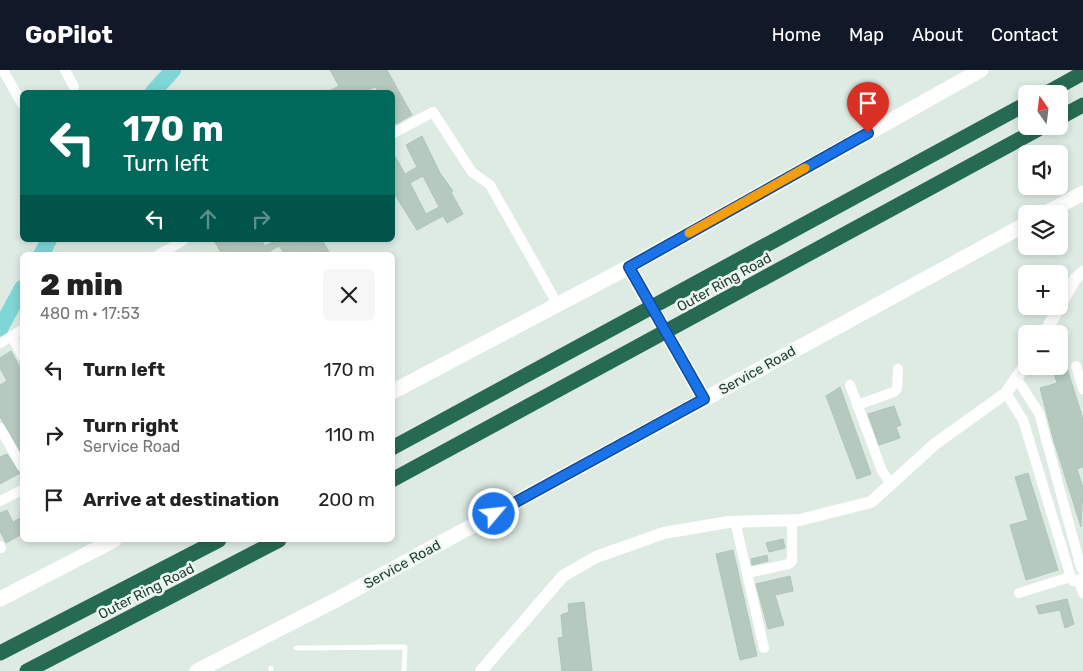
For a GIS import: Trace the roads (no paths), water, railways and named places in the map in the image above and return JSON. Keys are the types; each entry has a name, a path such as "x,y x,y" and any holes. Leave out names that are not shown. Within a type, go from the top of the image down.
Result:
{"highway":[{"path":"1061,85 1083,73"},
{"path":"1068,113 1083,105"},
{"name":"Outer Ring Road","path":"395,446 1018,108"},
{"name":"Outer Ring Road","path":"395,478 1027,135"},
{"name":"Outer Ring Road","path":"0,654 215,542"},
{"name":"Outer Ring Road","path":"27,671 275,542"}],"main road":[{"path":"395,390 629,267 981,70"},
{"path":"1061,205 1083,193"},
{"name":"Service Road","path":"197,671 336,600 1018,228"},
{"path":"629,267 704,399"},
{"path":"0,600 110,542"}],"street":[{"path":"3,70 20,100"},
{"path":"65,70 74,87"},
{"path":"395,132 433,112 472,172 490,184 558,305"},
{"path":"163,252 181,242"},
{"path":"1049,325 1075,279 1083,272"},
{"path":"0,343 20,331"},
{"path":"12,336 20,352"},
{"path":"1076,366 1083,389"},
{"path":"858,405 894,392 897,388 898,369"},
{"path":"480,671 563,576 596,557 664,533 735,521 792,520 871,502 935,444 1006,393 1019,375"},
{"path":"1017,379 1039,413 1083,593"},
{"path":"850,385 882,471 891,484"},
{"path":"1006,393 1023,420 1079,574"},
{"path":"0,428 20,463"},
{"path":"0,501 20,491"},
{"path":"747,573 789,564 792,561 792,520"},
{"path":"735,521 764,648"},
{"path":"1020,593 1079,574"}],"lane":[{"path":"296,648 405,647 404,671"}],"waterway":[{"path":"155,90 173,70"},
{"path":"43,252 48,242"},
{"path":"0,329 20,292"}]}
